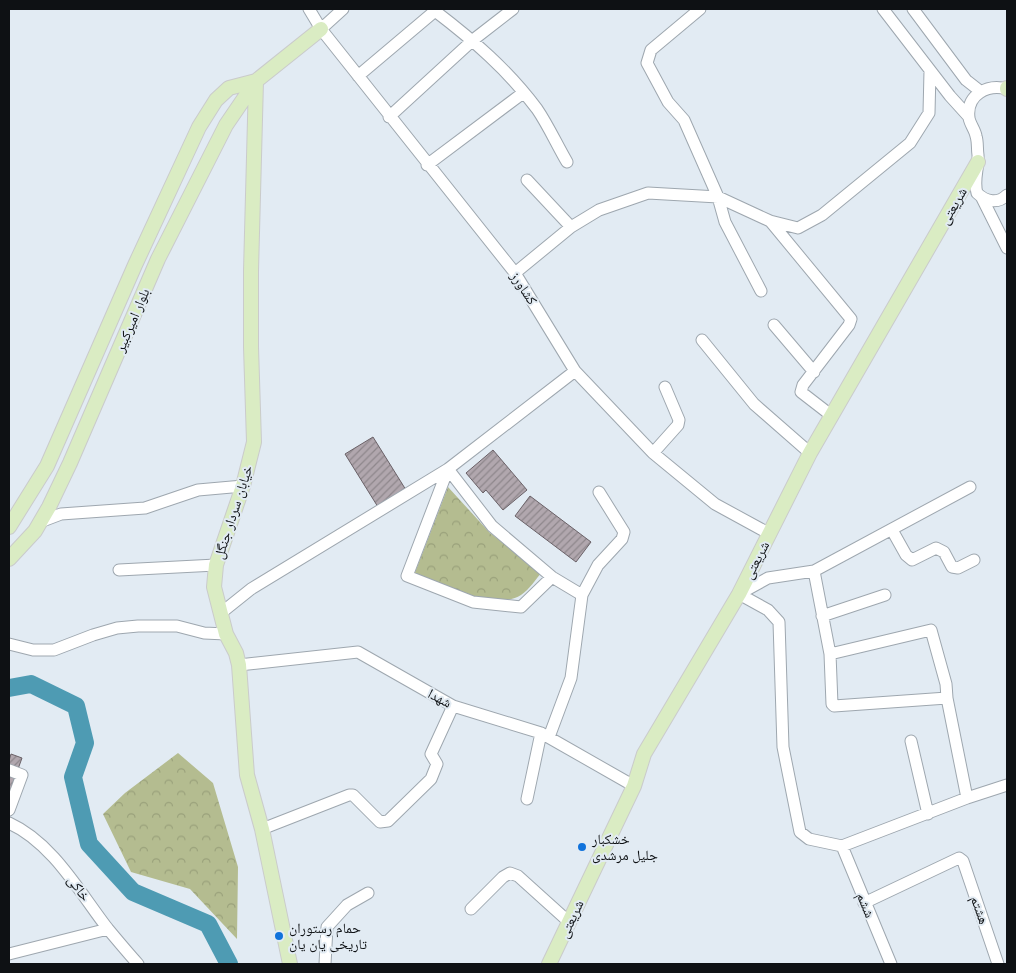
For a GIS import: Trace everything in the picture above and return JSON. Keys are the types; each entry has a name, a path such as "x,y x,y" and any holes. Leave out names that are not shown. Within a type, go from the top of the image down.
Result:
{"main road":[{"name":"بلوار امیرکبیر","path":"9,558 30,536 40,522 70,463 158,259 226,125 256,81 321,29"},
{"name":"بلوار امیرکبیر","path":"9,527 47,466 135,265 199,127 216,100 229,88 256,81"},
{"name":"خیابان سردار جنگل","path":"256,81 251,281 254,442 243,486 216,565 214,587 226,634 236,653 239,665 247,775 262,829 290,964"},
{"name":"شریعتی","path":"549,964 634,786 644,754 739,594 810,452 978,162"}],"street":[{"name":"کشاورز","path":"309,9 321,29 427,165 515,273 575,371 653,453 715,504 752,527 770,534"},
{"path":"321,29 343,9"},
{"path":"390,117 473,40 513,9"},
{"path":"700,9 651,50 647,63 668,102 684,120 718,197 725,222 761,291"},
{"path":"883,9 930,71 969,117 976,137 978,162 974,185 1007,248"},
{"path":"913,9 966,80 980,91"},
{"path":"358,76 435,11 473,40 505,71 537,110 567,162"},
{"path":"515,273 572,227 599,210 648,193 718,197 770,221 798,228 822,215 910,143 929,113 930,71"},
{"path":"969,117 971,104 980,91 989,86 1007,89"},
{"path":"427,165 523,93"},
{"path":"527,180 572,227"},
{"path":"982,198 990,201 1002,200 1007,195"},
{"path":"770,221 851,320 803,385 801,392 832,416"},
{"path":"774,325 814,372"},
{"path":"702,340 754,404 810,452"},
{"path":"221,613 251,589 448,469 575,371"},
{"path":"653,453 678,424 679,420 665,387"},
{"path":"448,469 492,526 552,577 582,595"},
{"path":"448,469 407,576 474,602 521,607 552,577"},
{"path":"40,522 61,514 145,508 198,490 243,486"},
{"path":"739,594 768,578 814,571 970,487"},
{"path":"527,799 545,735 571,678 582,595 598,565 622,539 624,532 599,492"},
{"path":"892,530 906,555 912,560 936,548 944,552 952,567 958,568 974,560"},
{"path":"119,570 216,565"},
{"path":"814,571 830,654 832,702 834,706 947,698"},
{"path":"739,594 768,610 778,622 782,747 800,832 809,839 842,846 967,798 1007,786"},
{"path":"822,616 884,595"},
{"path":"9,644 33,650 54,650 108,630 138,626 177,626 204,633 226,634"},
{"path":"830,654 931,630 946,684 947,698 967,798"},
{"name":"شهدا","path":"239,665 358,652 453,706 545,735 634,786"},
{"path":"262,829 353,795 380,822 388,821 431,779 437,764 431,754 453,706"},
{"path":"911,741 928,814"},
{"path":"9,770 22,775 9,810"},
{"name":"خاکی","path":"9,823 42,848 71,876 108,929 138,964"},
{"name":"ششم","path":"842,846 864,903 891,964"},
{"name":"هشتم","path":"864,903 958,858 964,861 998,964"},
{"path":"471,909 503,877 510,873 518,876 569,922"},
{"path":"325,964 327,927 347,905 368,893"},
{"path":"9,954 108,929"}],"green space":[{"path":"448,487 490,533 542,572 521,595 510,599 482,599 414,575"},
{"path":"178,753 213,783 238,867 237,939 190,889 131,872 103,814 125,793"}],"building":[{"path":"373,437 406,490 378,507 345,454"},
{"path":"493,450 527,490 503,510 486,490 483,493 466,473"},
{"path":"530,496 591,542 576,562 515,516"},
{"path":"11,754 22,758 9,794 9,761"}],"waterway":[{"path":"9,688 31,684 76,706 85,743 73,777 89,844 133,892 208,924 229,964"}],"place":[{"name":"خشکبار جلیل مرشدی","path":"582,847"},
{"name":"حمام رستوران تاریخی یان یان","path":"279,936"}]}
